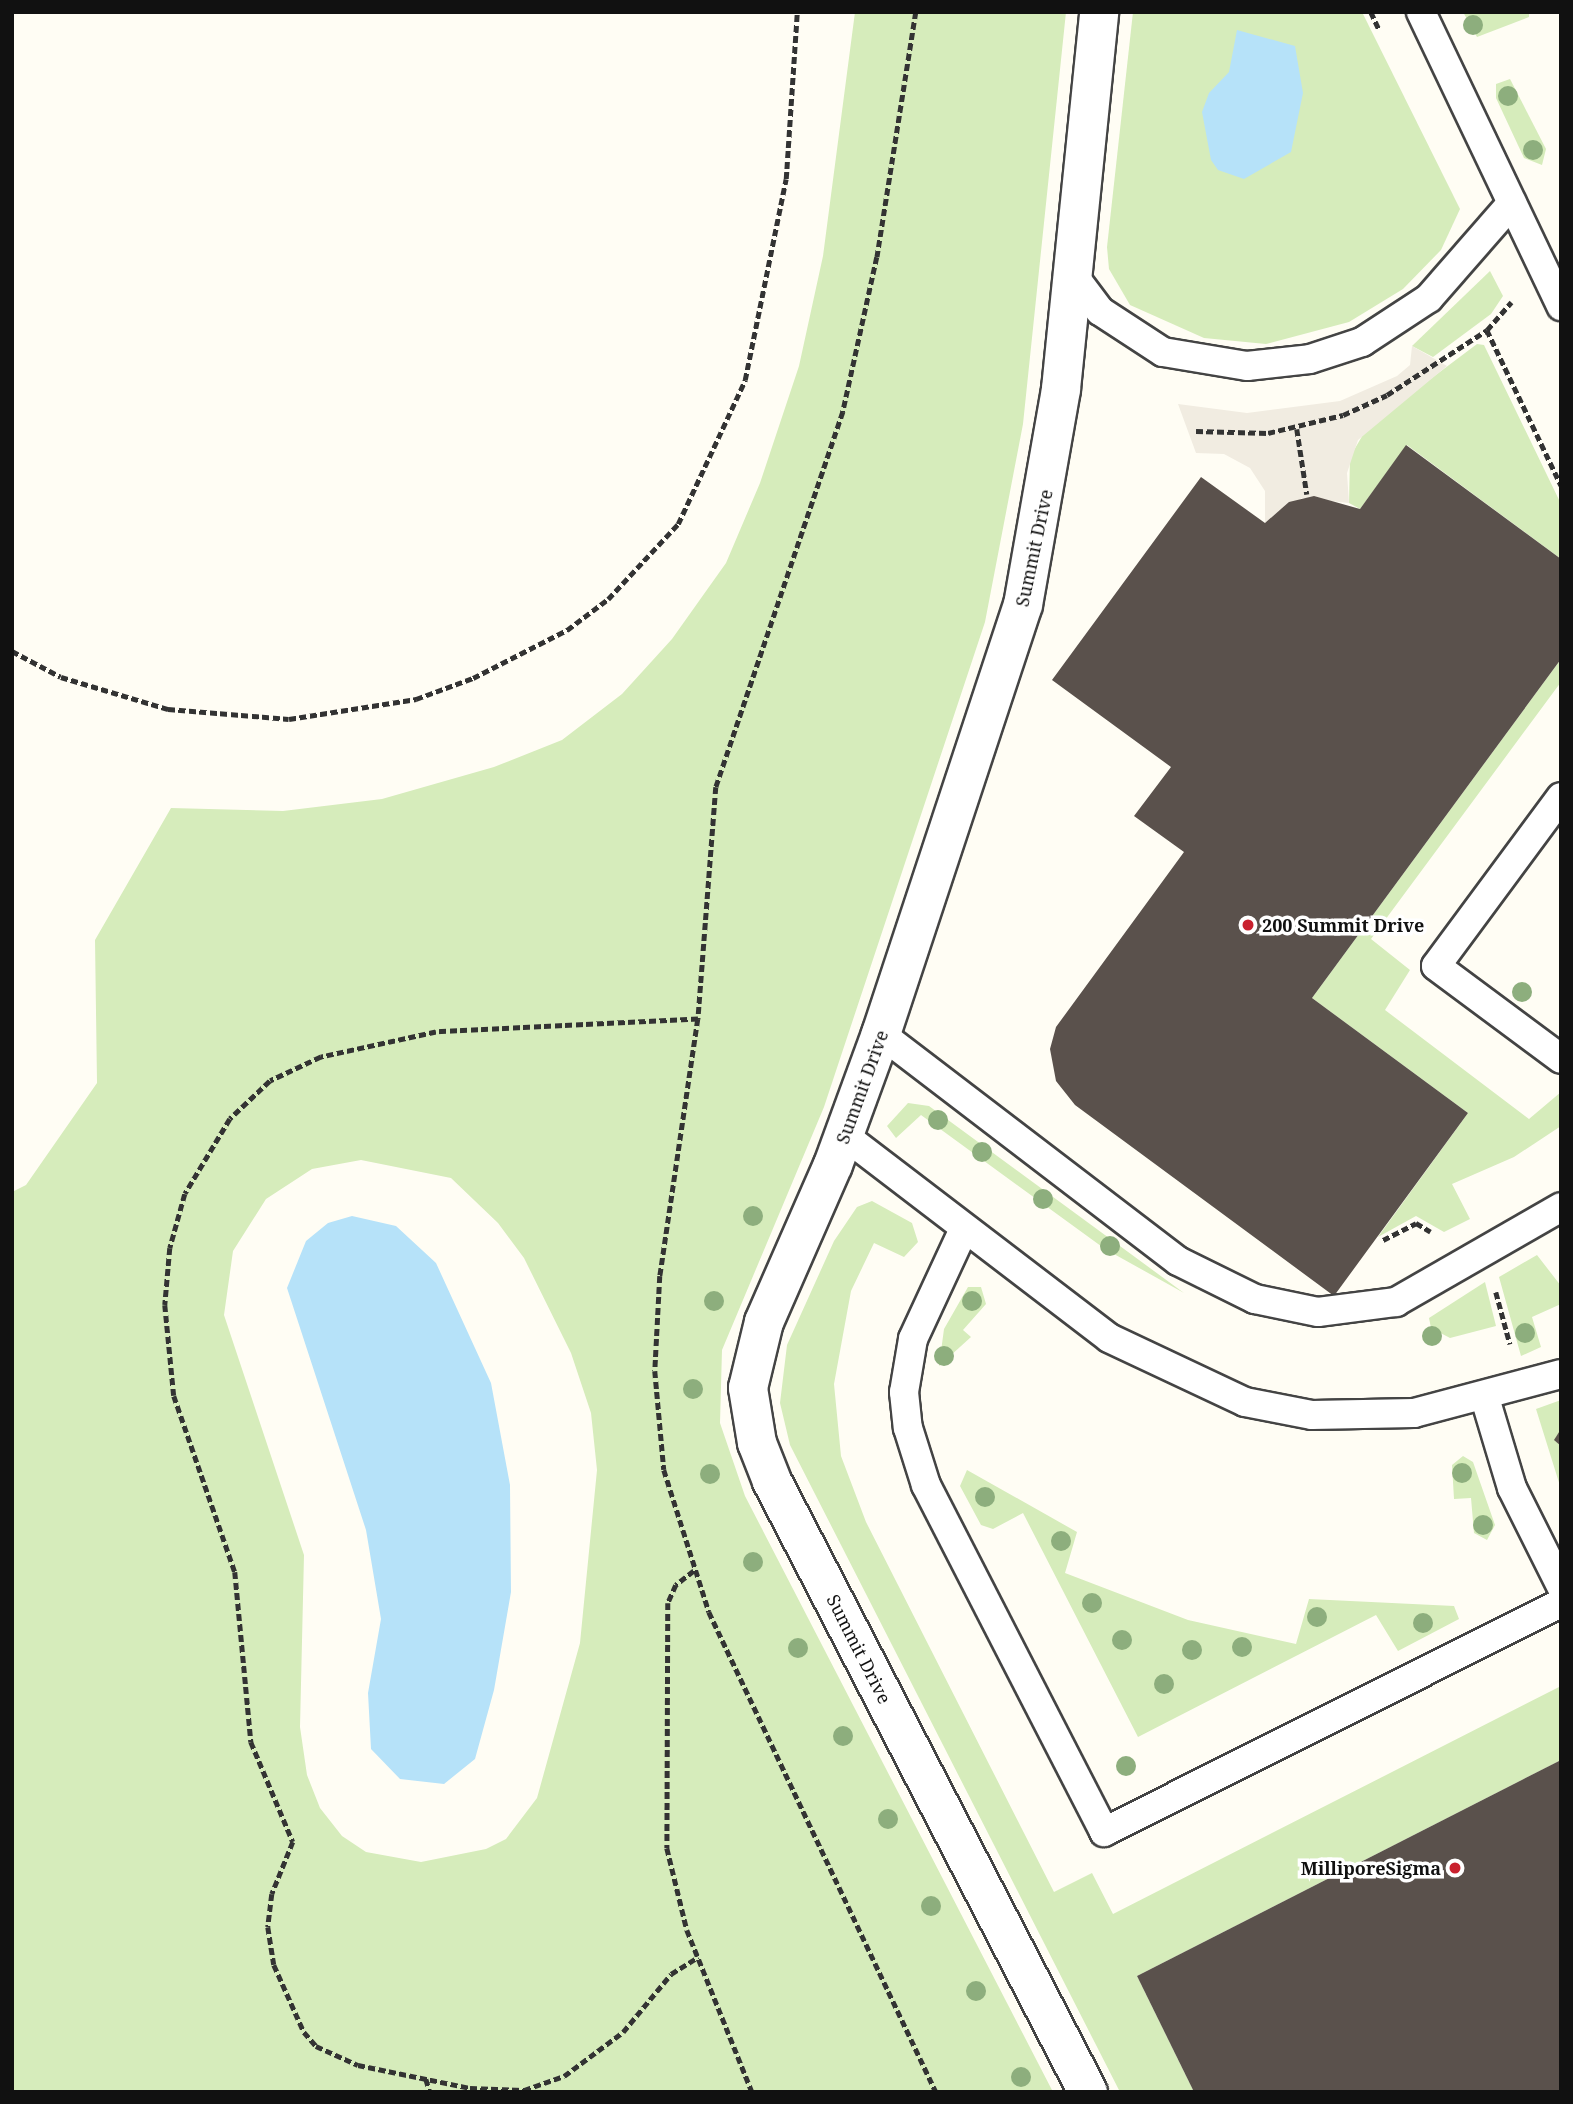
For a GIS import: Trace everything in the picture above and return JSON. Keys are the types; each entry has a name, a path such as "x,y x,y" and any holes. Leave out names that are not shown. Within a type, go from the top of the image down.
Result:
{"street":[{"name":"Summit Drive","path":"1088,2092 757,1443 748,1388 753,1356 845,1136 881,1034 1023,605 1054,443 1099,12"}],"lane":[{"path":"1421,12 1561,306"},
{"path":"1073,275 1100,311 1163,352 1247,366 1310,359 1362,342 1429,298 1512,204"},
{"path":"1561,797 1436,966 1561,1059"},
{"path":"881,1034 1178,1261 1255,1299 1318,1312 1396,1302 1561,1207"},
{"path":"845,1136 1109,1338 1245,1402 1359,1417 1485,1398 1561,1374"},
{"path":"964,1229 913,1339 904,1392 908,1428 926,1485 1104,1832 1561,1603"},
{"path":"1485,1398 1512,1488 1561,1586"}],"path":[{"path":"12,651 61,677 168,709 289,719 416,699 473,678 567,630 608,598 678,524 745,380 786,179 797,12"},
{"path":"916,12 877,257 843,412 718,778 705,873 698,1019 660,1276 655,1371 664,1470 694,1571 745,1698 936,2092"},
{"path":"1487,330 1561,485"},
{"path":"1297,429 1307,494"},
{"path":"698,1019 436,1032 321,1058 247,1097 204,1160 176,1219 165,1305 170,1375 235,1572 253,1751 293,1842 268,1908 274,1965 316,2046 358,2065 426,2079 499,2091 547,2085 623,2032 671,1975 698,1957"},
{"path":"1384,1240 1416,1223 1443,1240"},
{"path":"1498,1300 1512,1351"},
{"path":"694,1571 676,1585 668,1602 663,1808 672,1871 698,1957 752,2092"},
{"path":"426,2079 430,2092"}],"green space":[{"path":"855,12 1066,12 1023,424 985,622 824,1107 722,1350 720,1423 745,1496 1053,2092 12,2092 12,1192 26,1185 97,1083 95,940 171,808 283,811 382,799 494,767 562,740 622,694 672,639 726,563 760,483 799,366 823,256","holes":["361,1160 451,1178 498,1223 524,1258 571,1353 591,1413 597,1470 580,1643 537,1798 506,1839 486,1849 421,1862 366,1852 342,1836 320,1808 307,1775 300,1727 304,1555 224,1315 233,1251 266,1199 312,1169"]},
{"path":"1133,12 1362,12 1460,209 1441,250 1403,289 1349,322 1266,344 1204,338 1130,305 1109,269 1107,247"},
{"path":"1463,12 1529,12 1529,17 1477,37"},
{"path":"1510,79 1546,149 1542,165 1524,158 1496,98 1496,84"},
{"path":"1490,271 1503,296 1491,314 1433,357 1412,346"},
{"path":"1477,344 1484,345 1561,504 1561,559 1407,445 1360,509 1349,503 1350,457 1368,426"},
{"path":"1561,659 1561,682 1371,939 1410,970 1385,1010 1529,1119 1561,1092 1561,1126 1514,1157 1452,1184 1470,1219 1444,1232 1416,1216 1378,1237 1468,1113 1312,998"},
{"path":"908,1103 929,1106 1184,1293 1105,1249 921,1115 896,1138 887,1126"},
{"path":"872,1201 912,1223 918,1242 904,1257 874,1243 851,1291 834,1384 841,1456 866,1522 1054,1892 1092,1873 1113,1914 1561,1686 1561,1760 1137,1976 1194,2092 1120,2092 790,1445 780,1403 787,1345 834,1241 857,1207"},
{"path":"1537,1255 1561,1286 1561,1304 1532,1317 1541,1347 1521,1356 1499,1277"},
{"path":"1485,1282 1496,1326 1450,1338 1431,1328 1429,1318"},
{"path":"968,1287 981,1287 986,1304 963,1330 971,1337 939,1366 944,1329"},
{"path":"1561,1400 1561,1489 1536,1409"},
{"path":"1463,1456 1473,1462 1495,1525 1487,1540 1474,1533 1471,1498 1454,1499 1452,1465"},
{"path":"967,1470 1077,1532 1065,1573 1188,1620 1296,1644 1309,1599 1454,1606 1459,1619 1398,1651 1376,1615 1138,1737 1023,1513 993,1529 981,1525 960,1486"}],"shaded area":[{"path":"1412,346 1447,366 1358,440 1347,473 1349,503 1302,498 1265,523 1265,491 1250,468 1224,454 1196,453 1178,404 1247,413 1340,401 1397,376 1410,365"}],"water":[{"path":"1237,30 1295,46 1303,93 1291,152 1244,179 1218,170 1211,160 1202,112 1209,93 1229,72"},
{"path":"352,1216 396,1226 436,1263 491,1383 510,1485 511,1592 494,1690 475,1759 444,1784 400,1779 371,1749 368,1693 381,1619 366,1530 287,1288 306,1241 328,1223"}],"building":[{"name":"200 Summit Drive","path":"1406,445 1561,559 1561,659 1312,998 1468,1113 1334,1296 1075,1105 1056,1081 1050,1049 1056,1027 1184,852 1134,816 1171,767 1052,680 1201,477 1265,523 1289,502 1314,496 1360,509"},
{"path":"1561,1429 1561,1446 1554,1440"},
{"name":"MilliporeSigma","path":"1561,1760 1561,2092 1194,2092 1137,1976"}],"place":[{"name":"200 Summit Drive","path":"1248,925"},
{"name":"MilliporeSigma","path":"1455,1868"}]}
